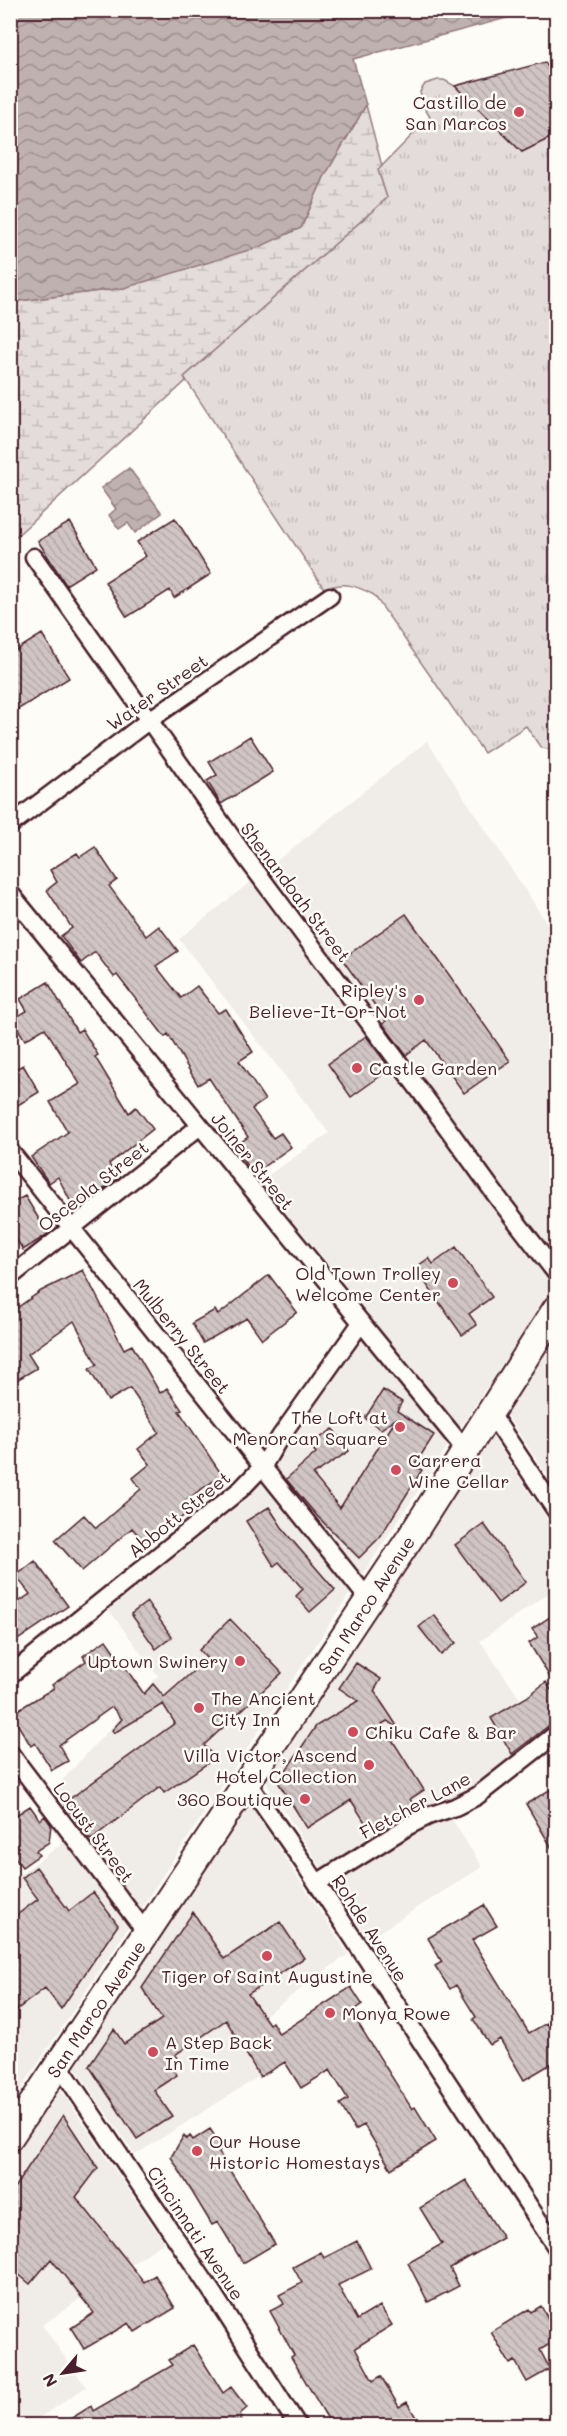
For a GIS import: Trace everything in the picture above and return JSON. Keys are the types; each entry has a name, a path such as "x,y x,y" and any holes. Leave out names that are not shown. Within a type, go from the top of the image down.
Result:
{"main road":[{"name":"San Marco Avenue","path":"10,2137 467,1452 556,1309"}],"street":[{"name":"Shenandoah Street","path":"34,557 148,721 498,1198 556,1273"},
{"name":"Water Street","path":"10,825 148,721 330,596"},
{"name":"Joiner Street","path":"10,893 467,1452"},
{"name":"Osceola Street","path":"10,1277 200,1126"},
{"name":"Mulberry Street","path":"10,1151 158,1339 263,1466 369,1600"},
{"name":"Abbott Street","path":"10,1675 242,1489 263,1466 280,1437 361,1323"},
{"path":"491,1414 556,1511"},
{"name":"Fletcher Lane","path":"317,1883 410,1825 477,1796 556,1734"},
{"name":"Locust Street","path":"10,1754 147,1934"},
{"name":"Rohde Avenue","path":"247,1782 317,1883 556,2247"},
{"name":"Cincinnati Avenue","path":"59,2065 214,2295 298,2426"}],"shaded area":[{"path":"427,741 556,937 556,1283 11,2104 11,1881 63,1843 37,1808 158,1676 109,1610 249,1497 369,1314 260,1181 329,1133 179,939"},
{"path":"556,1330 556,1488 505,1413"},
{"path":"491,1435 556,1532 556,1588 480,1641 555,1749 482,1805 450,1816 482,1867 368,1939 264,1780 378,1607 386,1602 384,1599 475,1459 483,1453 481,1450"},
{"path":"249,1803 348,1954 236,2037 258,2077 135,2155 73,2064 156,1941 163,1935 162,1932"},
{"path":"58,2086 164,2242 42,2325 86,2387 28,2425 11,2426 11,2157"}],"green space":[{"path":"444,80 455,86 522,152 549,138 556,152 556,750 541,748 526,726 484,753 374,595 350,585 338,585 325,590 184,377 387,198 378,170 430,117 423,106 420,92 425,84"},
{"path":"366,105 382,166 378,170 387,198 184,377 186,381 11,541 11,302 124,288 301,228 324,177"}],"water":[{"path":"10,11 533,11 353,59 366,105 324,177 301,228 259,247 124,288 11,302"},
{"path":"129,468 162,513 135,533 128,523 119,529 109,515 116,509 101,488"}],"building":[{"name":"Castillo de San Marcos","path":"545,62 556,81 556,135 522,152 455,86"},
{"path":"175,518 211,574 174,598 170,590 127,617 105,582 146,556 137,542"},
{"path":"70,522 96,566 66,585 38,541"},
{"path":"42,634 69,678 17,710 10,700 10,654"},
{"path":"250,736 273,772 221,804 207,781 217,775 209,762"},
{"path":"95,847 117,880 109,886 146,936 159,926 178,951 156,966 181,998 197,986 218,1013 226,1009 253,1052 239,1061 265,1100 252,1109 273,1138 281,1133 291,1147 253,1174 234,1147 248,1137 209,1078 198,1085 168,1034 165,1037 117,975 114,977 95,952 81,963 61,936 72,928 47,890 57,882 50,870 77,853 80,857"},
{"name":"Ripley's Believe-It-Or-Not","path":"406,914 510,1061 464,1093 426,1040 406,1055 383,1024 386,1021 342,959"},
{"path":"48,982 77,1032 82,1029 98,1055 95,1057 129,1113 136,1107 153,1129 109,1164 117,1179 75,1210 58,1177 49,1183 31,1157 68,1132 50,1102 80,1084 45,1028 25,1040 12,1019 27,1011 20,999"},
{"name":"Castle Garden","path":"366,1036 389,1067 384,1070 386,1072 351,1097 328,1064"},
{"path":"23,1065 39,1092 10,1110 10,1072"},
{"path":"25,1196 48,1234 23,1250 10,1229 10,1204"},
{"name":"Old Town Trolley Welcome Center","path":"456,1247 492,1297 469,1314 477,1325 462,1335 415,1268 429,1258 433,1264"},
{"path":"83,1270 124,1349 132,1345 160,1393 167,1388 182,1410 179,1411 222,1475 183,1502 190,1511 170,1526 167,1522 144,1542 132,1528 82,1571 55,1540 84,1515 96,1528 141,1489 133,1478 150,1464 138,1449 159,1432 130,1388 108,1401 89,1369 97,1365 74,1321 28,1354 37,1368 10,1384 10,1313 41,1291"},
{"path":"269,1275 297,1312 262,1339 247,1318 203,1343 192,1323 215,1310 218,1315"},
{"path":"383,1390 402,1402 397,1411 434,1435 414,1466 422,1470 380,1537 359,1558 317,1516 286,1479 316,1453 310,1445 333,1429 349,1451 313,1475 340,1508 397,1418 381,1429 365,1418"},
{"path":"269,1507 285,1532 335,1590 310,1612 296,1596 303,1589 279,1562 274,1566 246,1521"},
{"path":"484,1524 526,1582 498,1603 455,1545"},
{"path":"35,1561 68,1606 10,1645 10,1608 30,1594 16,1576"},
{"path":"147,1602 172,1637 156,1649 131,1614"},
{"path":"556,1613 556,1687 529,1643 538,1637 532,1629"},
{"path":"434,1615 456,1643 441,1655 419,1627"},
{"path":"230,1619 282,1673 204,1745 215,1758 164,1793 160,1787 90,1840 64,1803 175,1723 163,1704 114,1733 112,1730 122,1719 112,1707 59,1745 68,1761 52,1770 35,1743 31,1746 11,1714 54,1688 52,1685 86,1661 83,1656 106,1640 144,1694 153,1684 164,1697 207,1659 199,1650"},
{"name":"Villa Victor, Ascend Hotel Collection","path":"356,1663 381,1679 374,1691 399,1729 387,1721 382,1724 424,1790 410,1799 415,1807 383,1827 379,1820 368,1827 351,1800 307,1828 278,1782 316,1726 358,1701 339,1688"},
{"path":"546,1682 556,1697 556,1720 512,1754 491,1718 527,1697"},
{"path":"556,1786 556,1855 526,1804"},
{"path":"30,1806 40,1820 45,1816 51,1825 49,1842 36,1851 39,1855 22,1867 10,1851 10,1819"},
{"path":"36,1867 69,1911 93,1892 118,1925 61,2009 45,1988 10,2015 10,1920 38,1899 22,1878"},
{"path":"484,1905 497,1926 472,1940 529,2033 547,2023 556,2040 556,2061 524,2080 500,2039 490,2045 473,2019 476,2017 456,1985 450,1989 435,1966 442,1962 428,1938"},
{"path":"193,1912 224,1959 280,1922 304,1958 248,1994 269,2024 272,2022 279,2034 351,1987 362,2004 351,2012 412,2109 415,2107 436,2141 391,2169 364,2125 355,2130 340,2104 348,2099 330,2070 301,2088 285,2062 260,2077 226,2020 175,2055 178,2059 175,2061 179,2067 174,2070 177,2075 154,2090 172,2116 137,2139 89,2066 114,2029 124,2044 162,2019 142,1988"},
{"path":"63,2115 98,2168 76,2197 144,2282 155,2275 175,2308 135,2332 129,2323 84,2349 71,2328 94,2313 51,2259 30,2284 10,2267 10,2194"},
{"path":"210,2129 223,2148 218,2151 275,2244 243,2263 218,2222 212,2225 171,2157 184,2135 187,2139 190,2136 193,2140"},
{"path":"466,2180 503,2238 450,2268 459,2286 428,2302 408,2263 442,2244 420,2208"},
{"path":"357,2241 371,2269 338,2285 357,2320 380,2306 392,2325 355,2348 373,2381 381,2376 399,2407 407,2402 421,2426 332,2426 291,2357 294,2355 270,2311 284,2304 279,2295 302,2283 293,2267 321,2252 324,2258"},
{"path":"541,2306 556,2333 556,2340 540,2350 550,2369 527,2382 515,2361 510,2364 491,2332 529,2309 531,2312"},
{"path":"193,2345 223,2393 231,2387 247,2408 240,2414 243,2426 59,2426 91,2406 93,2411 173,2365 169,2360"}],"place":[{"name":"Castillo de San Marcos","path":"519,112"},
{"name":"Ripley's Believe-It-Or-Not","path":"419,1000"},
{"name":"Castle Garden","path":"357,1068"},
{"name":"Old Town Trolley Welcome Center","path":"453,1283"},
{"name":"The Loft at Menorcan Square","path":"400,1427"},
{"name":"Carrera Wine Cellar","path":"396,1470"},
{"name":"Uptown Swinery","path":"240,1661"},
{"name":"The Ancient City Inn","path":"199,1708"},
{"name":"Chiku Cafe & Bar","path":"353,1732"},
{"name":"Villa Victor, Ascend Hotel Collection","path":"369,1765"},
{"name":"360 Boutique","path":"305,1799"},
{"name":"Tiger of Saint Augustine","path":"267,1956"},
{"name":"Monya Rowe","path":"330,2013"},
{"name":"A Step Back In Time","path":"153,2052"},
{"name":"Our House Historic Homestays","path":"197,2151"}]}
